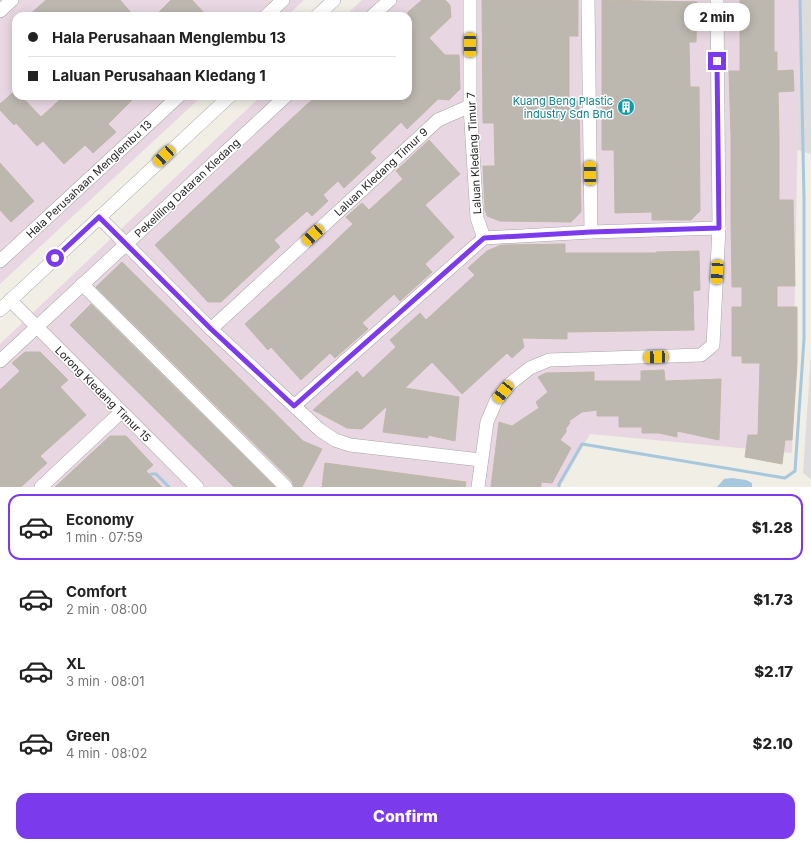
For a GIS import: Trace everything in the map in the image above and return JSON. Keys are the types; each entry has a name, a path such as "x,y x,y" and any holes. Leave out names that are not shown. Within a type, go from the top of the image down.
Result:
{"street":[{"path":"0,11 12,0"},
{"path":"270,12 283,0"},
{"path":"320,12 334,0"},
{"path":"376,12 390,0"},
{"name":"Laluan Kledang Timur 7","path":"470,0 470,106 477,218 484,238"},
{"path":"588,0 591,232"},
{"path":"478,487 487,422 496,401 511,383 530,368 549,360 701,355 713,344 719,228 717,0"},
{"name":"Hala Perusahaan Menglembu 13","path":"0,261 175,100"},
{"path":"0,310 226,100"},
{"name":"Pekeliling Dataran Kledang","path":"0,361 282,100"},
{"name":"Laluan Kledang Timur 9","path":"211,329 438,120 470,106"},
{"path":"99,217 211,329 320,430 335,440 350,445 482,460"},
{"path":"294,406 484,238 591,232 719,228"},
{"path":"82,284 286,487"},
{"name":"Lorong Kledang Timur 15","path":"10,300 197,487"},
{"path":"41,487 121,412"}],"shaded area":[{"path":"0,0 304,0 291,12 12,12 12,100 198,100 0,284"},
{"path":"362,0 800,0 792,453 590,434 560,487 0,487 0,344 257,100 412,100 412,12 349,12"},
{"path":"800,0 811,0 811,154 797,150"},
{"path":"811,354 811,479 803,473"}],"water":[{"path":"732,478 746,480 752,483 752,487 717,487 724,479"}],"building":[{"path":"46,0 120,0 130,12 32,12"},
{"path":"171,0 192,0 203,12 159,12"},
{"path":"422,0 445,0 450,5 451,17 429,38 445,55 459,55 460,89 449,100 438,99 407,129 401,122 370,152 376,158 344,188 338,181 323,195 328,201 312,216 307,211 274,240 280,247 221,302 208,302 155,245 312,100 412,100 412,12 408,12"},
{"path":"482,0 578,0 578,36 569,36 569,101 579,101 581,212 571,222 500,221 487,216 485,210 483,166 495,166 494,123 483,123"},
{"path":"602,0 697,2 696,42 689,42 690,87 699,87 700,211 691,220 652,220 652,212 615,213 614,150 602,150"},
{"path":"740,0 774,0 774,52 777,52 777,71 793,70 794,91 778,92 779,200 793,200 795,286 777,286 777,307 797,307 797,363 792,440 785,440 782,464 745,457 748,435 758,435 760,363 742,363 742,356 732,356 732,307 742,307 742,287 732,287 729,71 740,71"},
{"path":"12,94 12,100 25,100 41,117 60,100 132,100 108,124 116,132 93,153 85,145 64,164 43,141 37,146 16,123 14,125 0,110 0,104"},
{"path":"429,140 460,174 425,205 454,237 425,264 432,272 400,301 394,294 362,323 368,329 335,358 330,353 301,380 271,347 268,350 245,324 353,224 346,217 362,203 369,210 403,179 396,171"},
{"path":"0,163 34,201 11,222 0,210"},
{"path":"565,244 565,253 656,253 699,251 700,290 693,291 694,330 567,332 567,339 522,338 524,347 512,358 507,353 462,394 432,362 405,388 459,397 455,441 428,435 428,438 383,432 387,406 362,429 347,428 313,410 357,371 363,378 396,347 390,340 420,313 426,320 475,275 468,268 487,251 501,245"},
{"path":"122,262 303,441 322,449 302,487 294,487 292,481 96,287"},
{"path":"91,304 275,487 234,487 70,325"},
{"path":"25,352 40,352 68,380 60,387 86,415 40,456 47,463 21,487 0,487 0,390 20,371 12,363"},
{"path":"664,370 665,381 721,379 719,440 677,431 677,437 659,433 642,433 642,427 619,427 619,416 597,416 597,410 582,412 569,421 570,423 566,428 566,432 560,440 571,448 552,483 541,482 541,487 491,487 499,422 512,426 539,408 536,402 548,392 538,377 546,373 594,372 594,381 641,381 641,371"},
{"path":"110,436 126,436 153,465 146,471 162,487 55,487"},
{"path":"325,463 466,482 465,487 322,487"}],"waterway":[{"path":"559,487 559,484 582,444 785,478 795,471 804,339 804,199 800,0"},
{"path":"147,478 151,474 156,474 169,487"}],"place":[{"name":"Kuang Beng Plastic industry Sdn Bhd","path":"626,107"}],"route":[{"path":"55,258 99,217 211,329 294,406 484,238 591,232 719,228 717,61"}]}
